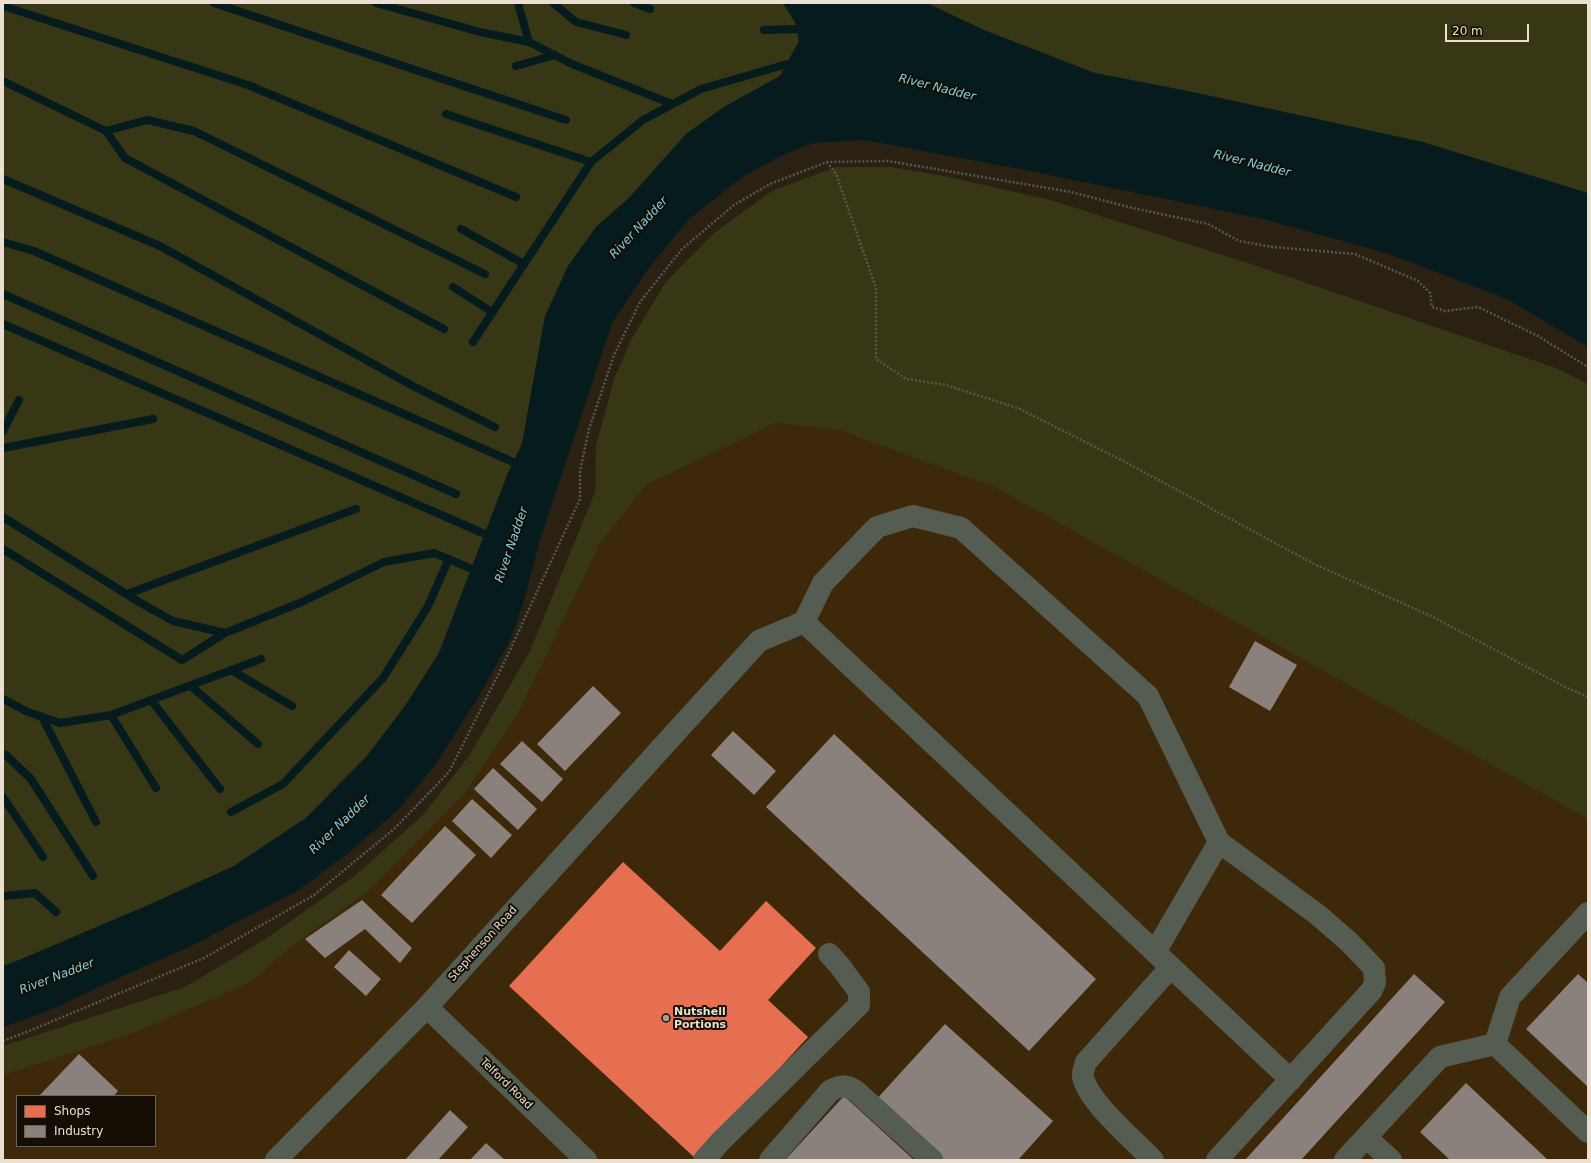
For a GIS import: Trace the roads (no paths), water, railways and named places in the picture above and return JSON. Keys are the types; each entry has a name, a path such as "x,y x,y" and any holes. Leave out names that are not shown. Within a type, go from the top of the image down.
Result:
{"lane":[{"path":"1217,1160 1291,1080 1372,990 1375,982 1374,968 1349,942 1318,915 1219,842 1148,696 961,528 913,516 877,527 823,583 804,622 1291,1080"},
{"name":"Stephenson Road","path":"276,1160 427,1007 759,641 804,622"},
{"path":"1153,1160 1097,1103 1088,1090 1083,1076 1086,1062 1163,959 1219,842"},
{"path":"1495,1044 1510,997 1588,913"},
{"path":"704,1160 720,1142 859,1005 859,992 829,954"},
{"name":"Telford Road","path":"427,1007 586,1160"},
{"path":"1495,1044 1588,1132"},
{"path":"1345,1160 1440,1057 1495,1044"},
{"path":"770,1160 831,1090 839,1086 844,1086 850,1087 857,1092 932,1160"},
{"path":"1366,1137 1391,1160"}],"water":[{"name":"River Nadder","path":"783,3 927,3 984,30 1095,73 1193,92 1423,142 1588,193 1588,347 1507,299 1386,253 1263,219 1025,170 865,140 813,143 785,154 745,175 689,219 648,269 612,323 539,543 523,604 511,638 479,696 435,765 398,810 351,851 299,890 187,948 48,1011 3,1027 3,966 153,903 234,866 306,818 367,756 405,706 439,653 508,473 522,444 545,316 568,266 596,227 629,198 686,134 724,107 780,76 799,41 795,22"}],"waterway":[{"path":"214,3 566,120"},
{"path":"376,3 480,32 529,42"},
{"path":"518,3 529,42 572,64 672,104"},
{"path":"553,3 576,22 626,35"},
{"path":"634,3 650,9"},
{"path":"3,6 248,85 516,197"},
{"path":"764,30 797,29"},
{"path":"516,66 555,55"},
{"path":"473,342 591,162 643,120 701,89 787,64"},
{"path":"3,81 106,131 125,158 444,329"},
{"path":"446,114 591,162"},
{"path":"106,131 147,120 194,131 485,274"},
{"path":"3,179 160,246 413,386 495,427"},
{"path":"461,229 524,264"},
{"path":"3,242 34,251 513,462"},
{"path":"453,287 492,312"},
{"path":"3,294 456,494"},
{"path":"3,324 485,534"},
{"path":"3,431 19,400"},
{"path":"3,448 153,419"},
{"path":"127,594 356,509"},
{"path":"3,517 139,602 173,621 225,633 302,602 384,562 434,553 472,569"},
{"path":"3,549 182,660 225,633"},
{"path":"231,812 283,784 383,678 427,608 449,559"},
{"path":"3,699 28,712 60,723 111,715 261,659"},
{"path":"231,670 292,706"},
{"path":"191,686 258,744"},
{"path":"151,700 220,789"},
{"path":"111,715 156,788"},
{"path":"42,717 96,822"},
{"path":"3,754 6,755 31,779 93,876"},
{"path":"3,797 43,857"},
{"path":"3,896 35,893 56,912"}],"place":[{"name":"Nutshell Portions","path":"666,1018"}]}
